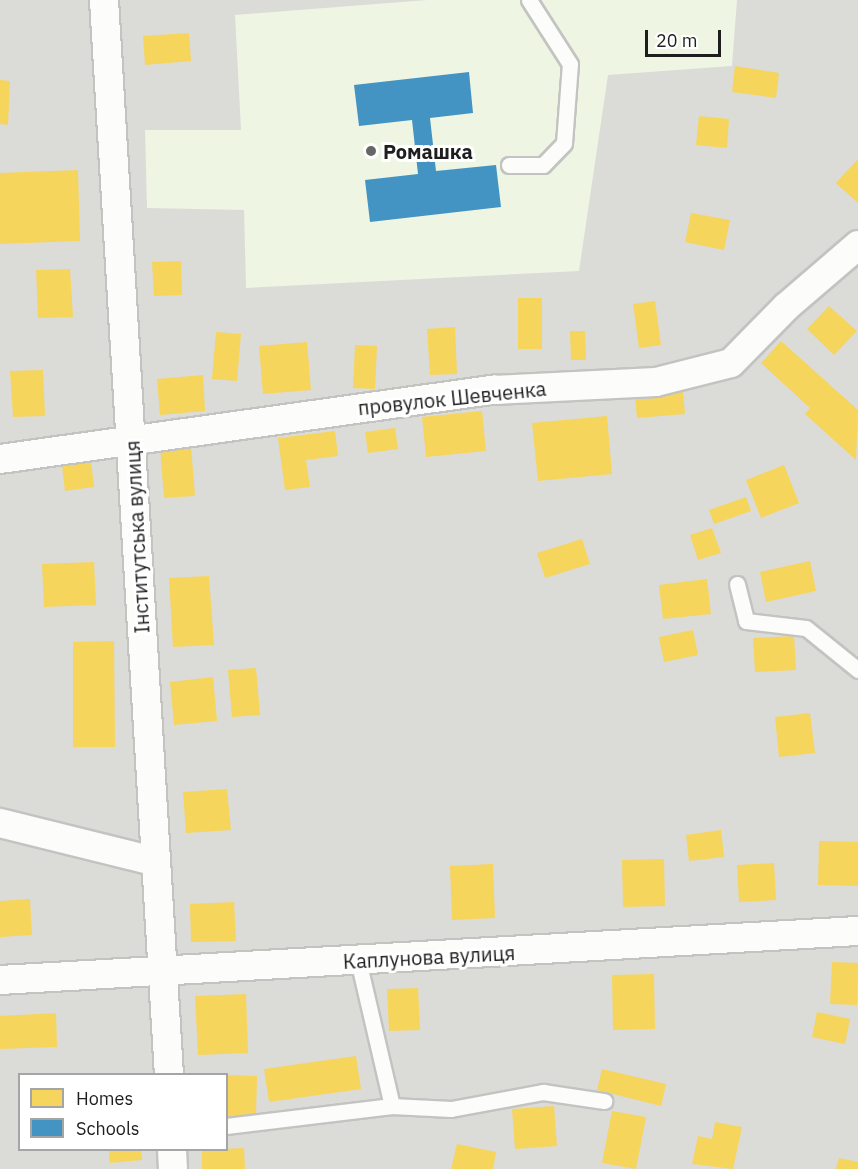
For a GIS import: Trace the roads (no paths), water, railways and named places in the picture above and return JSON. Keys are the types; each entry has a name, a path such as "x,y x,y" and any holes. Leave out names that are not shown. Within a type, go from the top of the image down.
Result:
{"street":[{"name":"Інститутська вулиця","path":"104,0 132,438 153,861 164,969 169,1073"},
{"name":"провулок Шевченка","path":"0,459 132,438 494,390 656,382 731,363 786,307 858,245"},
{"path":"0,823 153,861"},
{"name":"Каплунова вулиця","path":"0,980 858,931"},
{"path":"172,1151 173,1169"}],"lane":[{"path":"509,165 543,165 564,143 570,64 529,0"},
{"path":"737,584 746,621 806,628 858,670"},
{"path":"358,960 392,1106"},
{"path":"228,1126 392,1106 451,1109 543,1092 604,1101"}],"place":[{"name":"Ромашка","path":"371,151"}]}
